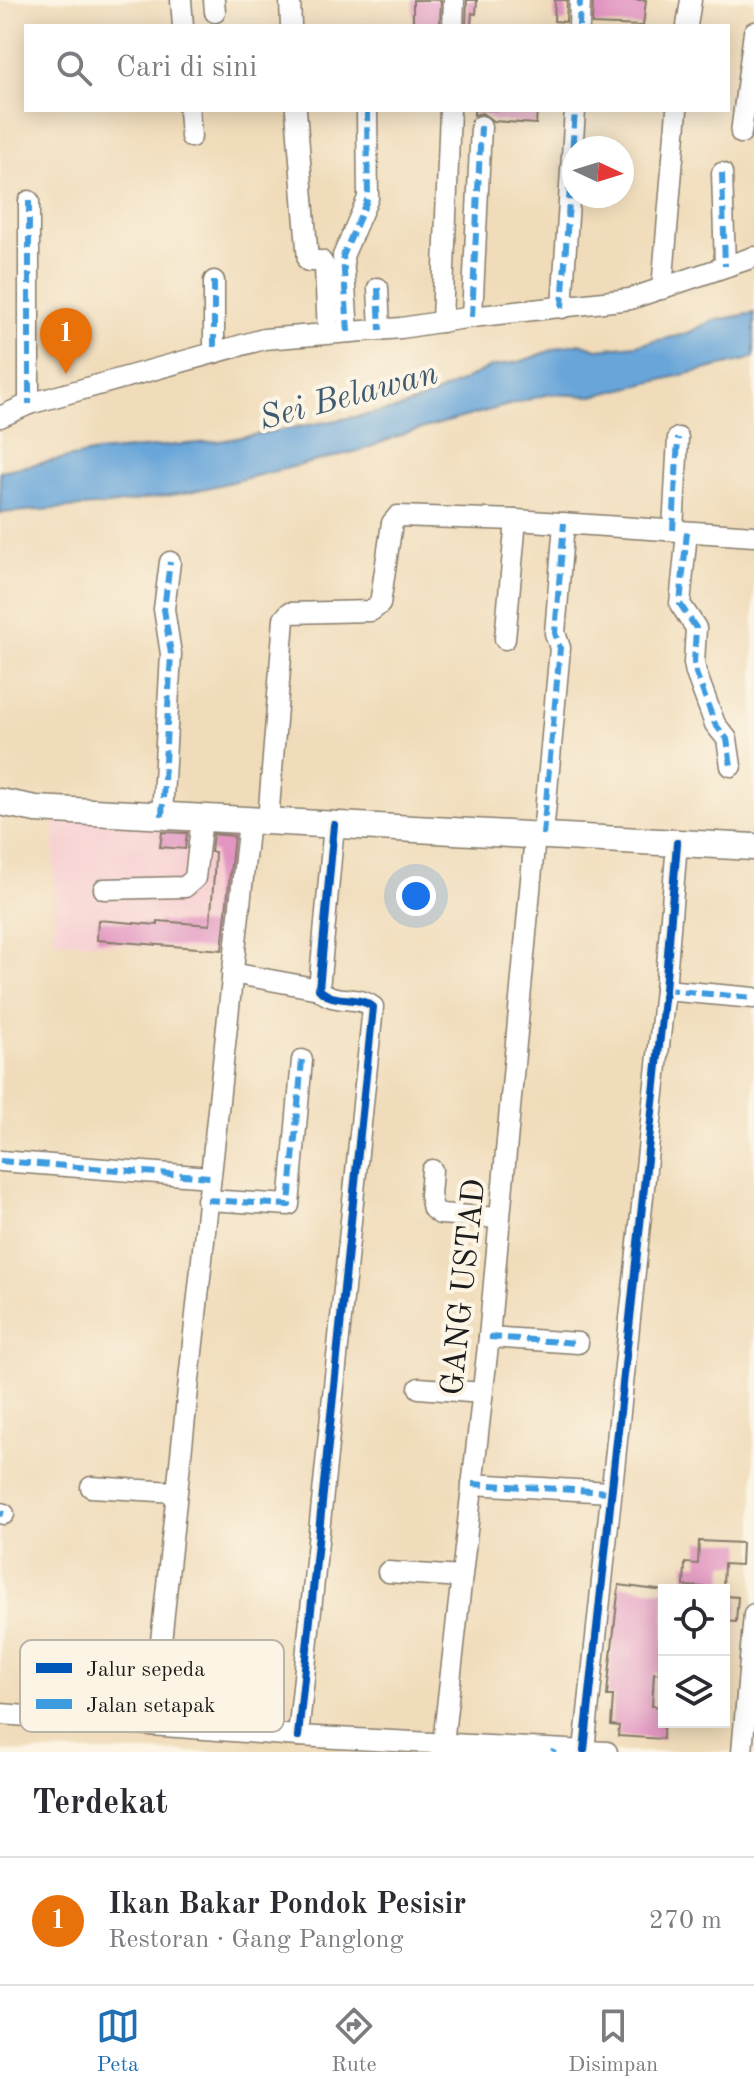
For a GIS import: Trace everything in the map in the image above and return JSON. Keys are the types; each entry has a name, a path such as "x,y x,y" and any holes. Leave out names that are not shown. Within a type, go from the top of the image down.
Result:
{"main road":[{"path":"0,802 36,809 754,847"}],"street":[{"path":"181,0 183,24"},
{"path":"290,0 291,24"},
{"path":"453,24 454,0"},
{"path":"579,24 580,0"},
{"path":"687,24 691,0"},
{"path":"741,133 754,32"},
{"path":"189,112 191,137"},
{"path":"296,112 308,261 321,261 325,267 338,333"},
{"path":"442,322 450,112"},
{"path":"562,308 575,112"},
{"path":"662,289 677,112"},
{"path":"338,333 343,256 368,198 367,113"},
{"path":"472,317 481,126"},
{"path":"722,173 725,266"},
{"path":"29,201 29,404"},
{"path":"0,417 29,404 264,339 380,330 630,299 754,257"},
{"path":"214,281 214,353"},
{"path":"378,288 380,330"},
{"path":"678,438 680,604 696,628 696,673 715,724 727,739 731,766"},
{"path":"160,1640 232,973 259,821 283,623 289,613 371,611 377,608 392,523 398,516 516,520 754,536"},
{"path":"505,639 516,520"},
{"name":"GANG USTAD","path":"443,1743 559,665 560,644 555,625 564,523"},
{"path":"162,816 171,654 164,609 170,562"},
{"path":"104,889 185,887 195,878 202,818"},
{"path":"319,989 334,825"},
{"path":"584,1750 665,990 677,843"},
{"path":"232,973 319,989 330,997 366,1002 373,1007 298,1736"},
{"path":"665,990 754,998"},
{"path":"207,1200 290,1204 302,1060"},
{"path":"0,1161 210,1177"},
{"path":"432,1170 430,1195 433,1209 440,1214 499,1218"},
{"path":"489,1337 578,1343"},
{"path":"419,1388 482,1393"},
{"path":"472,1484 610,1492"},
{"path":"91,1487 175,1492"},
{"path":"388,1572 461,1577"},
{"path":"742,1752 754,1614"},
{"path":"0,1714 20,1715"},
{"path":"245,1732 607,1752"}],"shaded area":[{"path":"55,812 244,823 231,954 53,940"}],"water":[{"name":"Sei Belawan","path":"754,313 754,357 746,360 593,396 549,394 406,433 362,450 190,492 109,505 0,513 0,471 97,452 220,441 398,409 490,367 522,361 561,347 580,343 597,349 636,345 686,334 711,321"}],"building":[{"path":"413,0 441,0 440,24 413,24"},
{"path":"467,0 477,0 476,14 472,13 471,24 466,24"},
{"path":"555,0 567,0 566,22 554,21"},
{"path":"593,0 646,0 643,24 592,24"},
{"path":"474,112 537,112 536,124 493,121 482,113 474,115"},
{"path":"162,832 187,833 185,849 160,847"},
{"path":"213,834 234,836 222,950 97,940 98,920 210,925 215,852 211,852"},
{"path":"699,1541 742,1543 741,1565 724,1564 723,1584 684,1584 685,1563 698,1564"},
{"path":"619,1585 658,1590 658,1673 654,1673 652,1706 658,1706 658,1728 663,1728 663,1739 618,1736 619,1726 611,1725 613,1696 607,1696"},
{"path":"730,1596 738,1597 736,1622 730,1622"}],"marked path":[{"path":"579,24 580,0"},
{"path":"562,308 575,112"},
{"path":"348,332 343,256 368,198 367,113"},
{"path":"472,317 481,126"},
{"path":"722,173 725,266"},
{"path":"29,201 29,404"},
{"path":"214,281 214,353"},
{"path":"378,288 380,330"},
{"path":"673,530 678,438"},
{"path":"543,835 560,648 555,633 564,523"},
{"path":"687,532 680,604 696,628 696,673 715,724 727,739 731,766"},
{"path":"162,816 171,654 164,609 170,562"},
{"path":"665,990 754,998"},
{"path":"207,1200 289,1205 302,1060"},
{"path":"0,1161 210,1177"},
{"path":"489,1337 578,1343"},
{"path":"472,1484 610,1492"},
{"path":"0,1513 4,1514"}],"cycle path":[{"path":"298,1736 373,1007 360,1001 331,997 319,989 334,825"},
{"path":"584,1750 665,990 677,843"}],"place":[{"name":"Ikan Bakar Pondok Pesisir","path":"66,374"}]}
